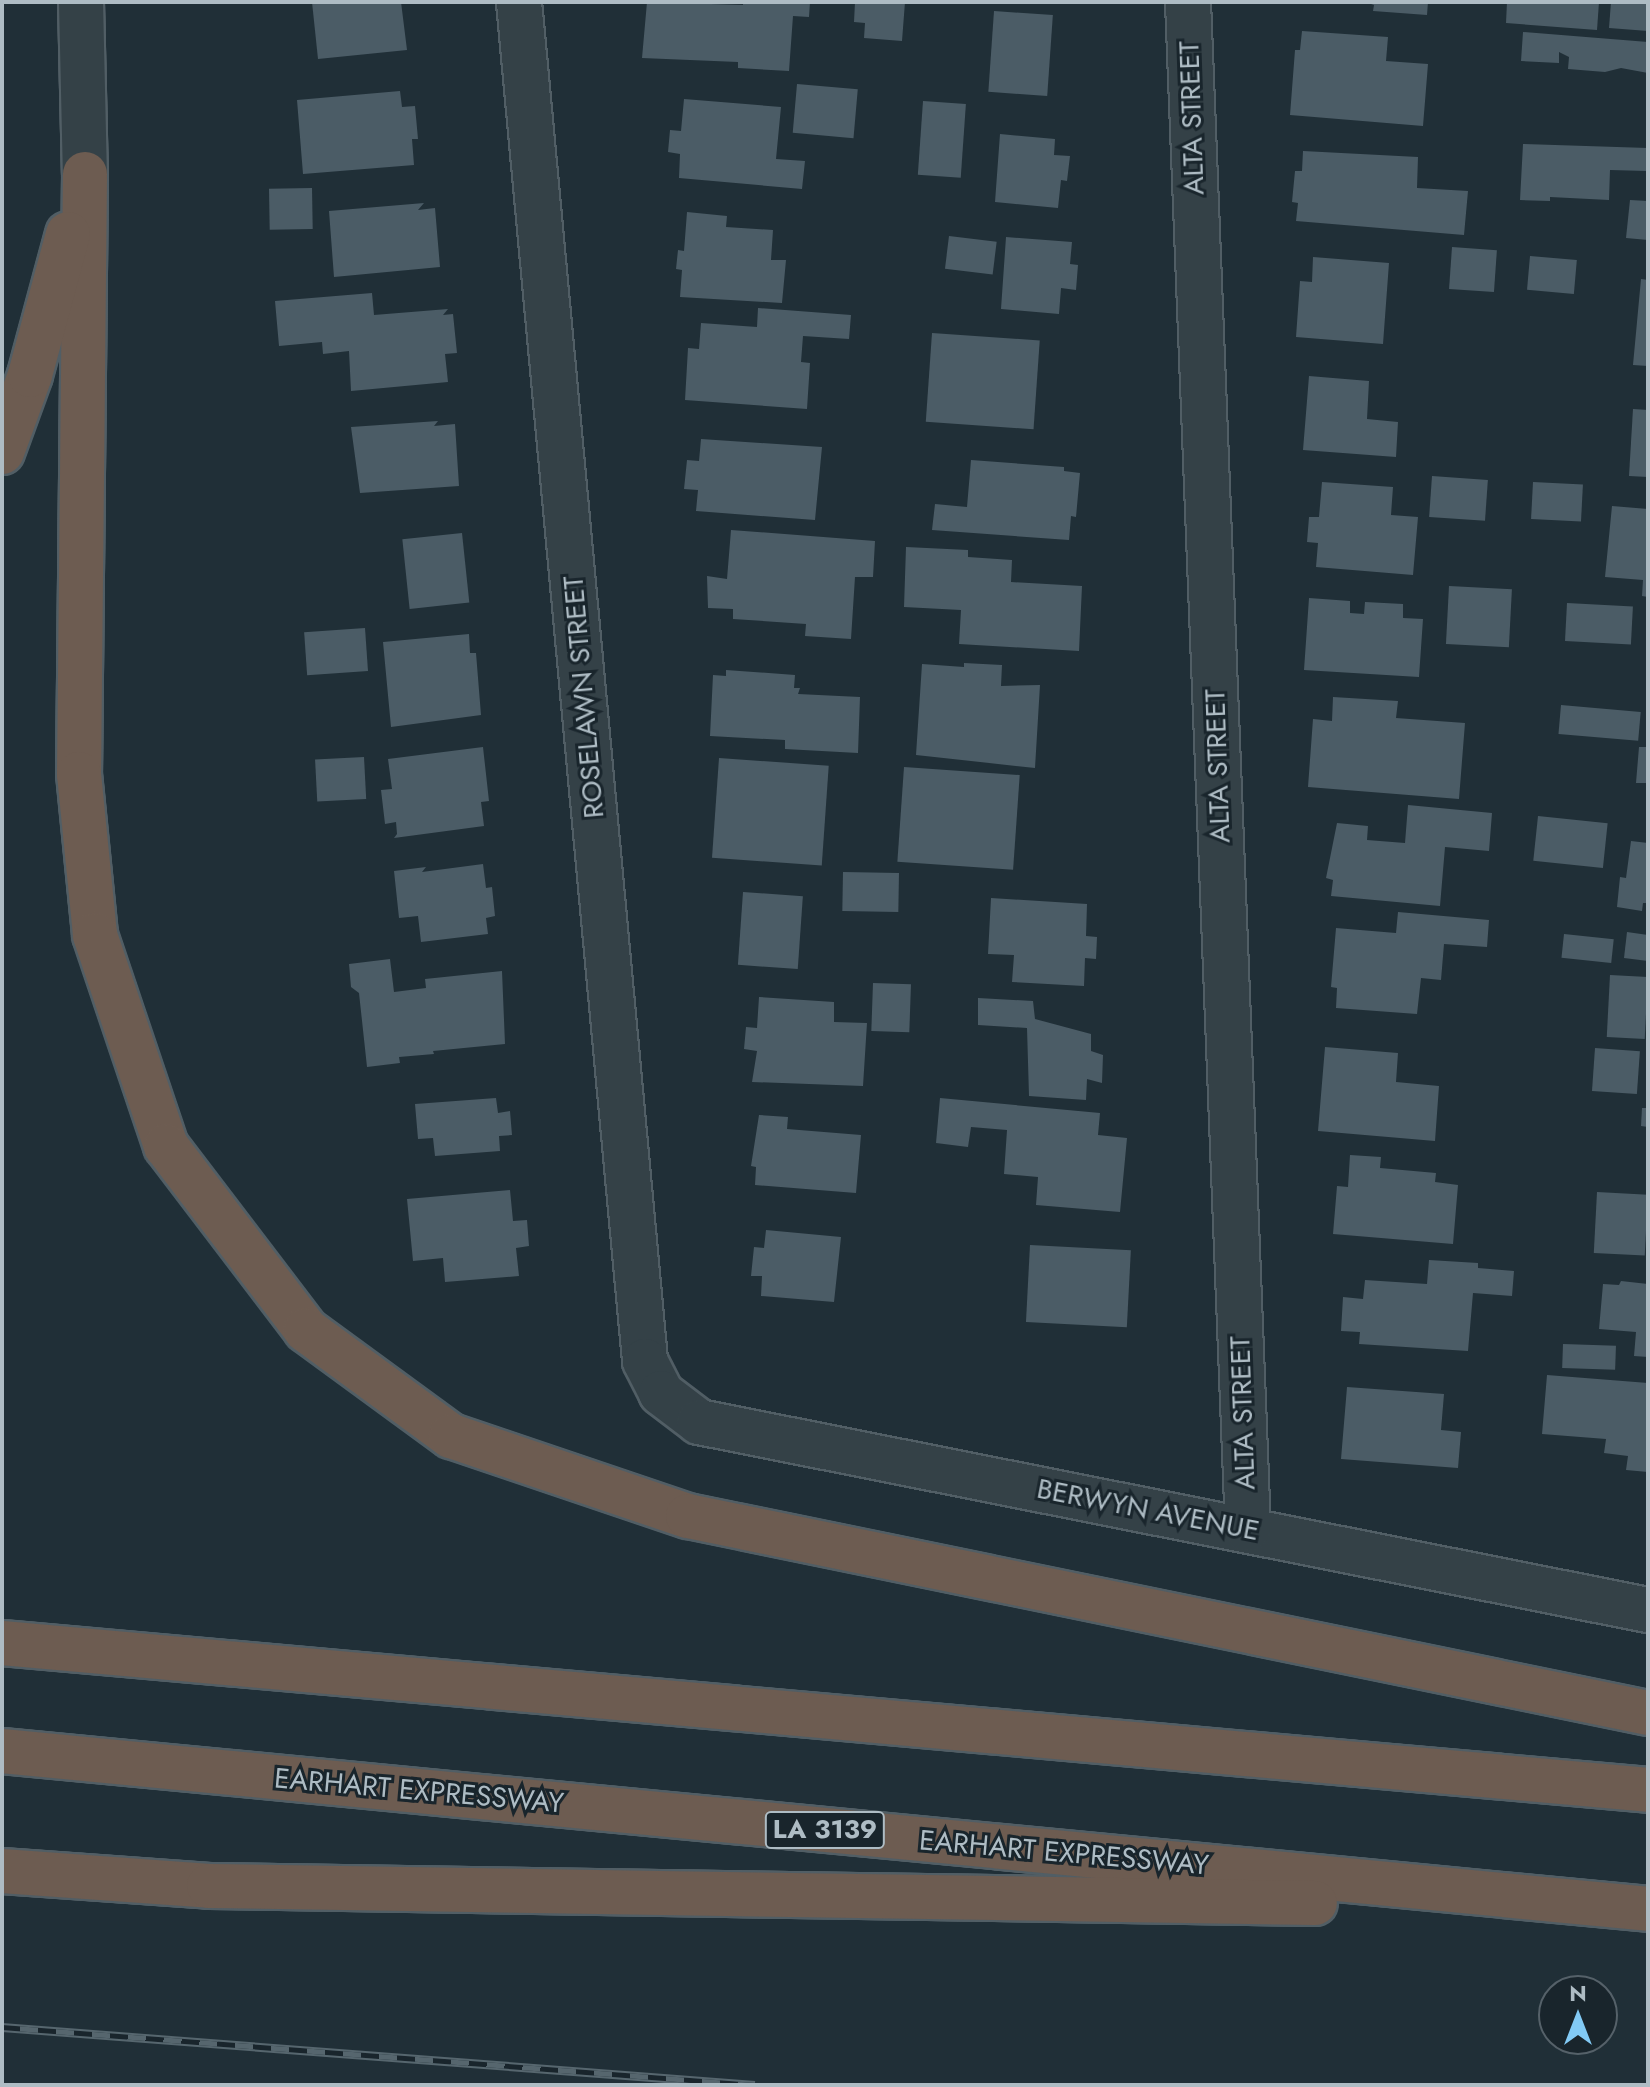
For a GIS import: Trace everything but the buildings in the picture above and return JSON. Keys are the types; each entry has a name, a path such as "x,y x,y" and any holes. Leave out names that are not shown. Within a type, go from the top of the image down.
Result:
{"highway":[{"path":"2,452 30,375 85,174"},
{"path":"85,174 79,774 95,935 166,1146 306,1330 451,1436 688,1516 1648,1713"},
{"path":"2,1643 1648,1790"},
{"name":"EARHART EXPRESSWAY","path":"2,1751 1645,1908"},
{"path":"2,1871 209,1886 1645,1908"}],"street":[{"path":"81,2 85,174"},
{"name":"ROSELAWN STREET","path":"519,2 645,1361 661,1388"},
{"name":"ALTA STREET","path":"1188,2 1248,1529"},
{"name":"BERWYN AVENUE","path":"661,1388 661,1393 699,1422 1648,1610"}],"railway":[{"path":"2,2027 755,2085"}]}
